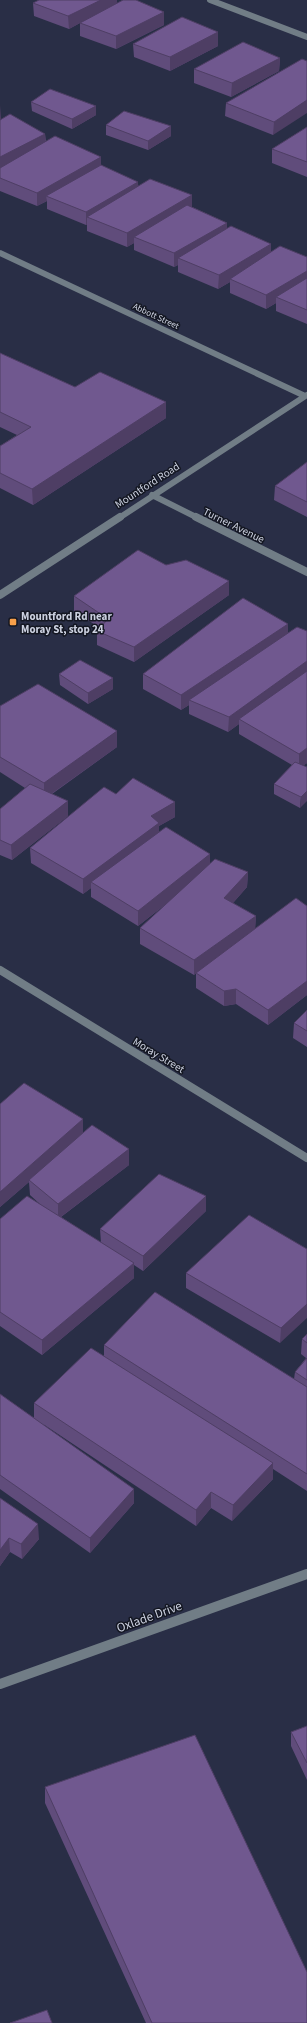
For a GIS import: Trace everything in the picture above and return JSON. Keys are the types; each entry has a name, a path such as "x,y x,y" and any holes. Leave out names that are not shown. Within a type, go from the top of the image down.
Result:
{"street":[{"path":"210,0 307,37"},
{"name":"Abbott Street","path":"0,253 306,395"},
{"name":"Mountford Road","path":"0,595 306,395"},
{"name":"Turner Avenue","path":"152,495 307,572"},
{"name":"Moray Street","path":"0,970 307,1158"},
{"name":"Oxlade Drive","path":"0,1684 307,1574"}],"building":[{"path":"39,0 101,0 68,16 33,3"},
{"path":"123,0 136,0 164,12 116,36 80,23"},
{"path":"182,17 218,32 170,57 133,44"},
{"path":"243,42 280,58 232,83 194,69"},
{"path":"302,59 307,61 307,100 274,122 226,103"},
{"path":"50,89 96,106 72,119 31,102"},
{"path":"124,111 171,126 148,141 106,125"},
{"path":"10,114 45,134 0,157 0,120"},
{"path":"307,127 307,162 272,149"},
{"path":"55,136 101,157 37,193 0,178 0,168"},
{"path":"101,165 138,182 86,212 46,196"},
{"path":"150,179 192,195 127,233 87,217"},
{"path":"187,205 227,223 174,253 134,237"},
{"path":"231,226 271,244 219,275 178,258"},
{"path":"280,246 307,257 307,271 266,295 230,279"},
{"path":"307,278 307,310 276,297"},
{"path":"0,353 75,387 100,372 166,402 32,489 0,473 0,446 31,427 0,412"},
{"path":"307,462 307,502 275,486"},
{"path":"138,550 166,565 186,560 229,581 134,647 97,631 108,619 74,596"},
{"path":"243,598 288,624 181,695 143,674"},
{"path":"297,627 307,631 307,661 229,717 189,700"},
{"path":"80,660 113,678 88,693 59,674"},
{"path":"307,671 307,748 299,754 239,719"},
{"path":"38,684 117,731 44,783 0,757 0,706"},
{"path":"295,762 307,767 307,791 301,797 274,784"},
{"path":"133,778 175,802 151,816 159,823 83,879 30,848 104,787 116,794"},
{"path":"30,784 68,801 11,845 0,840 0,809"},
{"path":"166,827 210,854 138,911 91,882"},
{"path":"215,859 248,872 224,898 256,916 194,960 140,928"},
{"path":"296,898 307,906 307,981 268,1010 236,989 224,991 196,973"},
{"path":"307,1010 307,1031 294,1023"},
{"path":"24,1083 83,1119 0,1192 0,1104"},
{"path":"92,1125 129,1149 58,1204 29,1180"},
{"path":"159,1174 206,1196 143,1256 100,1229"},
{"path":"27,1196 134,1263 42,1340 0,1312 0,1219"},
{"path":"249,1215 307,1249 307,1304 281,1328 186,1273"},
{"path":"155,1292 307,1387 307,1474 104,1345"},
{"path":"307,1334 307,1343 302,1339"},
{"path":"91,1348 273,1463 233,1505 211,1492 196,1510 34,1403"},
{"path":"307,1358 307,1380 295,1372"},
{"path":"0,1394 134,1489 90,1538 0,1475"},
{"path":"0,1498 38,1524 21,1544 9,1538 0,1550"},
{"path":"307,1726 307,1763 291,1732"},
{"path":"195,1735 307,1972 307,2023 152,2023 45,1787"},
{"path":"47,2010 52,2023 10,2023"}],"place":[{"name":"Mountford Rd near Moray St, stop 24","path":"13,622"}]}
